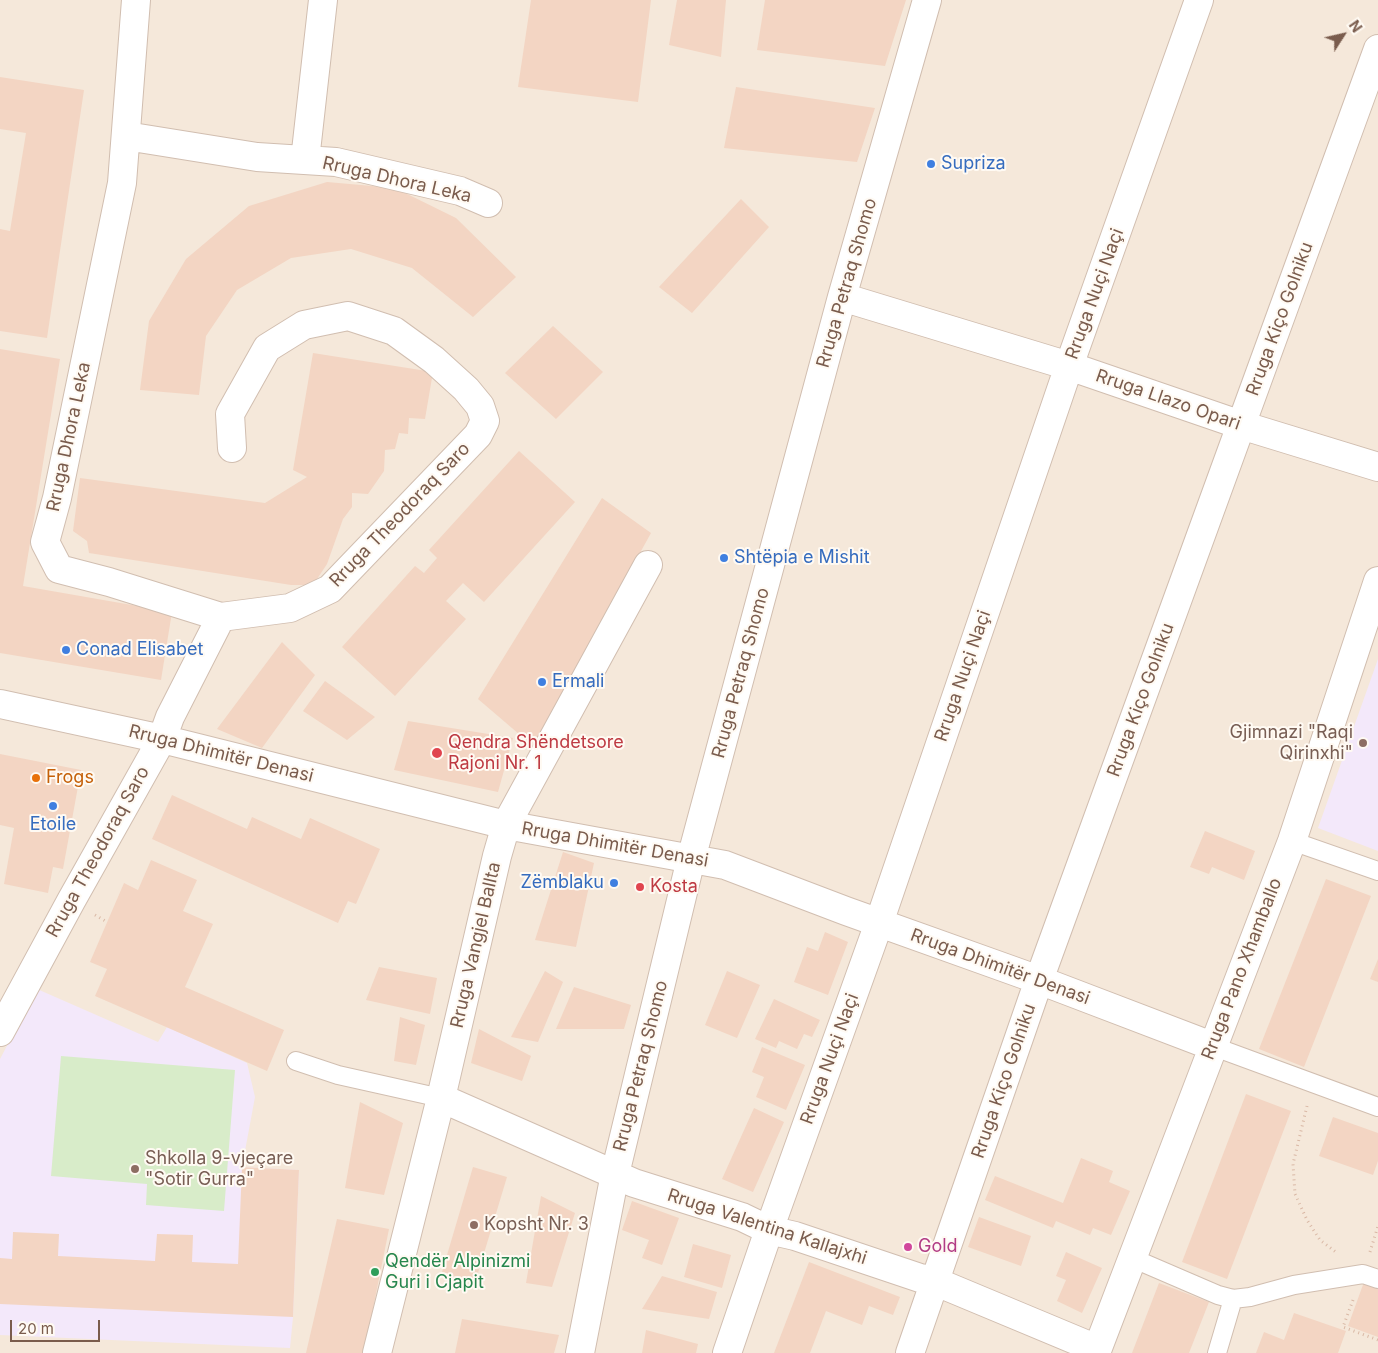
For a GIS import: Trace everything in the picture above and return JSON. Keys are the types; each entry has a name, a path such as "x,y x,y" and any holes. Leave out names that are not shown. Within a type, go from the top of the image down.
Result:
{"street":[{"name":"Rruga Dhora Leka","path":"136,0 122,183 57,498 45,542 59,569 109,582 221,617"},
{"name":"Rruga Dhora Leka","path":"305,160 323,0"},
{"name":"Rruga Petraq Shomo","path":"580,1353 614,1174 691,859 842,297 927,0"},
{"name":"Rruga Nuçi Naçi","path":"727,1353 879,922 1069,366 1199,0"},
{"name":"Rruga Kiço Golniku","path":"910,1353 1039,980 1378,49"},
{"name":"Rruga Dhora Leka","path":"126,136 257,157 336,162 460,191 488,203"},
{"name":"Rruga Llazo Opari","path":"842,297 1069,366 1241,425 1378,467"},
{"name":"Rruga Theodoraq Saro","path":"0,1032 40,956 162,739 170,717 221,617 290,608 330,589 478,434 485,421 480,406 466,389 434,360 394,331 348,316 304,325 267,348 230,414 232,448"},
{"name":"Rruga Vangjel Ballta","path":"377,1353 506,825 648,565"},
{"name":"Rruga Pano Xhamballo","path":"1096,1351 1292,841 1378,581"},
{"name":"Rruga Dhimitër Denasi","path":"0,704 162,739 506,825 725,865 1039,980 1212,1046"},
{"name":"Rruga Valentina Kallajxhi","path":"440,1098 634,1184 742,1217 769,1230 795,1236 934,1281 1096,1351"}],"lane":[{"path":"1292,841 1378,871"},
{"path":"1212,1046 1378,1107"},
{"path":"296,1061 338,1075 440,1098"},
{"path":"1132,1258 1218,1295 1233,1299 1250,1297 1294,1285 1371,1276"},
{"path":"1217,1353 1233,1299"}],"path":[{"path":"1313,1084 1293,1164 1295,1194 1307,1220 1320,1240 1371,1276"}],"shaded area":[{"path":"0,0 1378,0 1378,1353 0,1353"},
{"name":"Gjimnazi \"Raqi Qirinxhi\"","path":"1378,659 1378,851 1318,828"},
{"name":"Shkolla 9-vjeçare \"Sotir Gurra\"","path":"37,989 158,1042 167,1027 247,1063 255,1097 242,1167 299,1170 290,1348 0,1335 0,1059"}],"green space":[{"path":"61,1056 235,1070 224,1211 146,1205 147,1184 51,1176"}],"building":[{"path":"531,0 651,0 638,102 518,87"},
{"path":"677,0 726,0 721,57 669,45"},
{"path":"765,0 906,0 885,66 757,50"},
{"path":"0,77 84,90 47,338 0,331 0,229 10,231 26,133 0,129"},
{"path":"736,87 875,108 857,162 724,148"},
{"path":"327,182 395,188 456,218 516,277 473,317 412,268 351,249 291,258 237,290 206,336 199,395 140,390 149,321 186,259 249,206"},
{"path":"741,199 769,227 692,313 659,287"},
{"path":"553,326 603,372 556,419 505,373"},
{"path":"0,349 60,359 23,586 172,612 161,680 0,653"},
{"path":"313,353 433,372 425,419 409,418 408,434 399,433 395,449 385,450 384,471 368,494 352,493 352,507 343,519 327,564 313,585 291,585 89,553 87,541 73,531 80,478 265,503 307,477 293,470"},
{"path":"519,451 575,502 484,602 463,583 446,601 466,619 395,696 342,647 415,566 424,573 437,558 429,550"},
{"path":"602,498 651,533 533,746 478,699"},
{"path":"282,642 315,675 262,748 217,729"},
{"path":"325,681 375,717 347,740 303,711"},
{"path":"408,721 513,738 498,792 394,770"},
{"path":"0,754 81,770 63,869 53,867 48,893 4,884 14,828 0,825"},
{"path":"172,795 247,829 252,817 301,839 310,818 380,849 356,904 348,901 338,923 152,839"},
{"path":"1205,831 1255,851 1244,880 1212,867 1209,874 1190,867"},
{"path":"563,852 594,863 576,947 535,940"},
{"path":"151,860 197,880 183,911 213,924 185,987 284,1030 267,1071 95,996 107,969 90,962 124,883 138,890"},
{"path":"1326,879 1371,896 1304,1067 1259,1049"},
{"path":"825,932 848,942 828,995 794,982 807,947 818,951"},
{"path":"1378,959 1378,982 1370,979"},
{"path":"379,967 437,978 430,1014 366,1000"},
{"path":"545,971 563,982 538,1042 511,1037"},
{"path":"727,971 760,985 737,1038 705,1025"},
{"path":"574,987 631,1005 624,1029 556,1029"},
{"path":"774,999 820,1020 812,1037 804,1034 797,1049 779,1041 776,1048 755,1039"},
{"path":"400,1017 425,1025 416,1065 394,1061"},
{"path":"479,1029 531,1056 522,1081 471,1063"},
{"path":"762,1047 805,1065 786,1110 756,1097 764,1077 752,1072"},
{"path":"1246,1094 1291,1111 1227,1279 1182,1262"},
{"path":"360,1102 403,1123 384,1195 345,1188"},
{"path":"754,1108 784,1122 753,1192 722,1179"},
{"path":"1333,1117 1378,1133 1378,1161 1373,1175 1319,1156"},
{"path":"1081,1158 1113,1171 1109,1182 1130,1191 1111,1235 1093,1228 1090,1235 1056,1221 1053,1228 985,1200 995,1176 1063,1203"},
{"path":"242,1167 299,1170 293,1317 0,1304 0,1258 12,1259 13,1232 59,1234 58,1256 155,1261 157,1234 193,1235 192,1262 238,1264"},
{"name":"Kopsht Nr. 3","path":"473,1167 507,1177 475,1283 442,1272"},
{"path":"541,1196 575,1213 552,1287 526,1283"},
{"path":"632,1201 679,1218 662,1265 642,1258 649,1240 622,1230"},
{"path":"979,1217 1031,1236 1021,1266 968,1247"},
{"path":"337,1219 389,1229 364,1353 306,1353"},
{"path":"693,1244 731,1255 722,1288 684,1277"},
{"path":"1066,1252 1102,1268 1082,1313 1057,1301 1066,1280 1056,1276"},
{"path":"809,1262 900,1297 893,1315 869,1306 862,1325 826,1311 810,1353 774,1353"},
{"path":"662,1276 717,1292 709,1319 642,1309"},
{"path":"1364,1282 1378,1287 1378,1337 1348,1326"},
{"path":"1159,1283 1209,1302 1189,1353 1132,1353"},
{"path":"1294,1313 1346,1331 1338,1353 1256,1353 1264,1332 1284,1340"},
{"path":"462,1319 559,1335 554,1353 455,1353"},
{"path":"646,1330 698,1344 696,1353 642,1353"}],"place":[{"name":"Supriza","path":"931,164"},
{"name":"Shtëpia e Mishit","path":"724,558"},
{"name":"Conad Elisabet","path":"66,650"},
{"name":"Ermali","path":"542,682"},
{"name":"Gjimnazi \"Raqi Qirinxhi\"","path":"1363,743"},
{"name":"Qendra Shëndetsore Rajoni Nr. 1","path":"437,753"},
{"name":"Frogs","path":"36,778"},
{"name":"Etoile","path":"53,806"},
{"name":"Zëmblaku","path":"614,883"},
{"name":"Kosta","path":"640,887"},
{"name":"Shkolla 9-vjeçare \"Sotir Gurra\"","path":"135,1169"},
{"name":"Kopsht Nr. 3","path":"474,1225"},
{"name":"Gold","path":"908,1247"},
{"name":"Qendër Alpinizmi Guri i Cjapit","path":"375,1272"}]}
